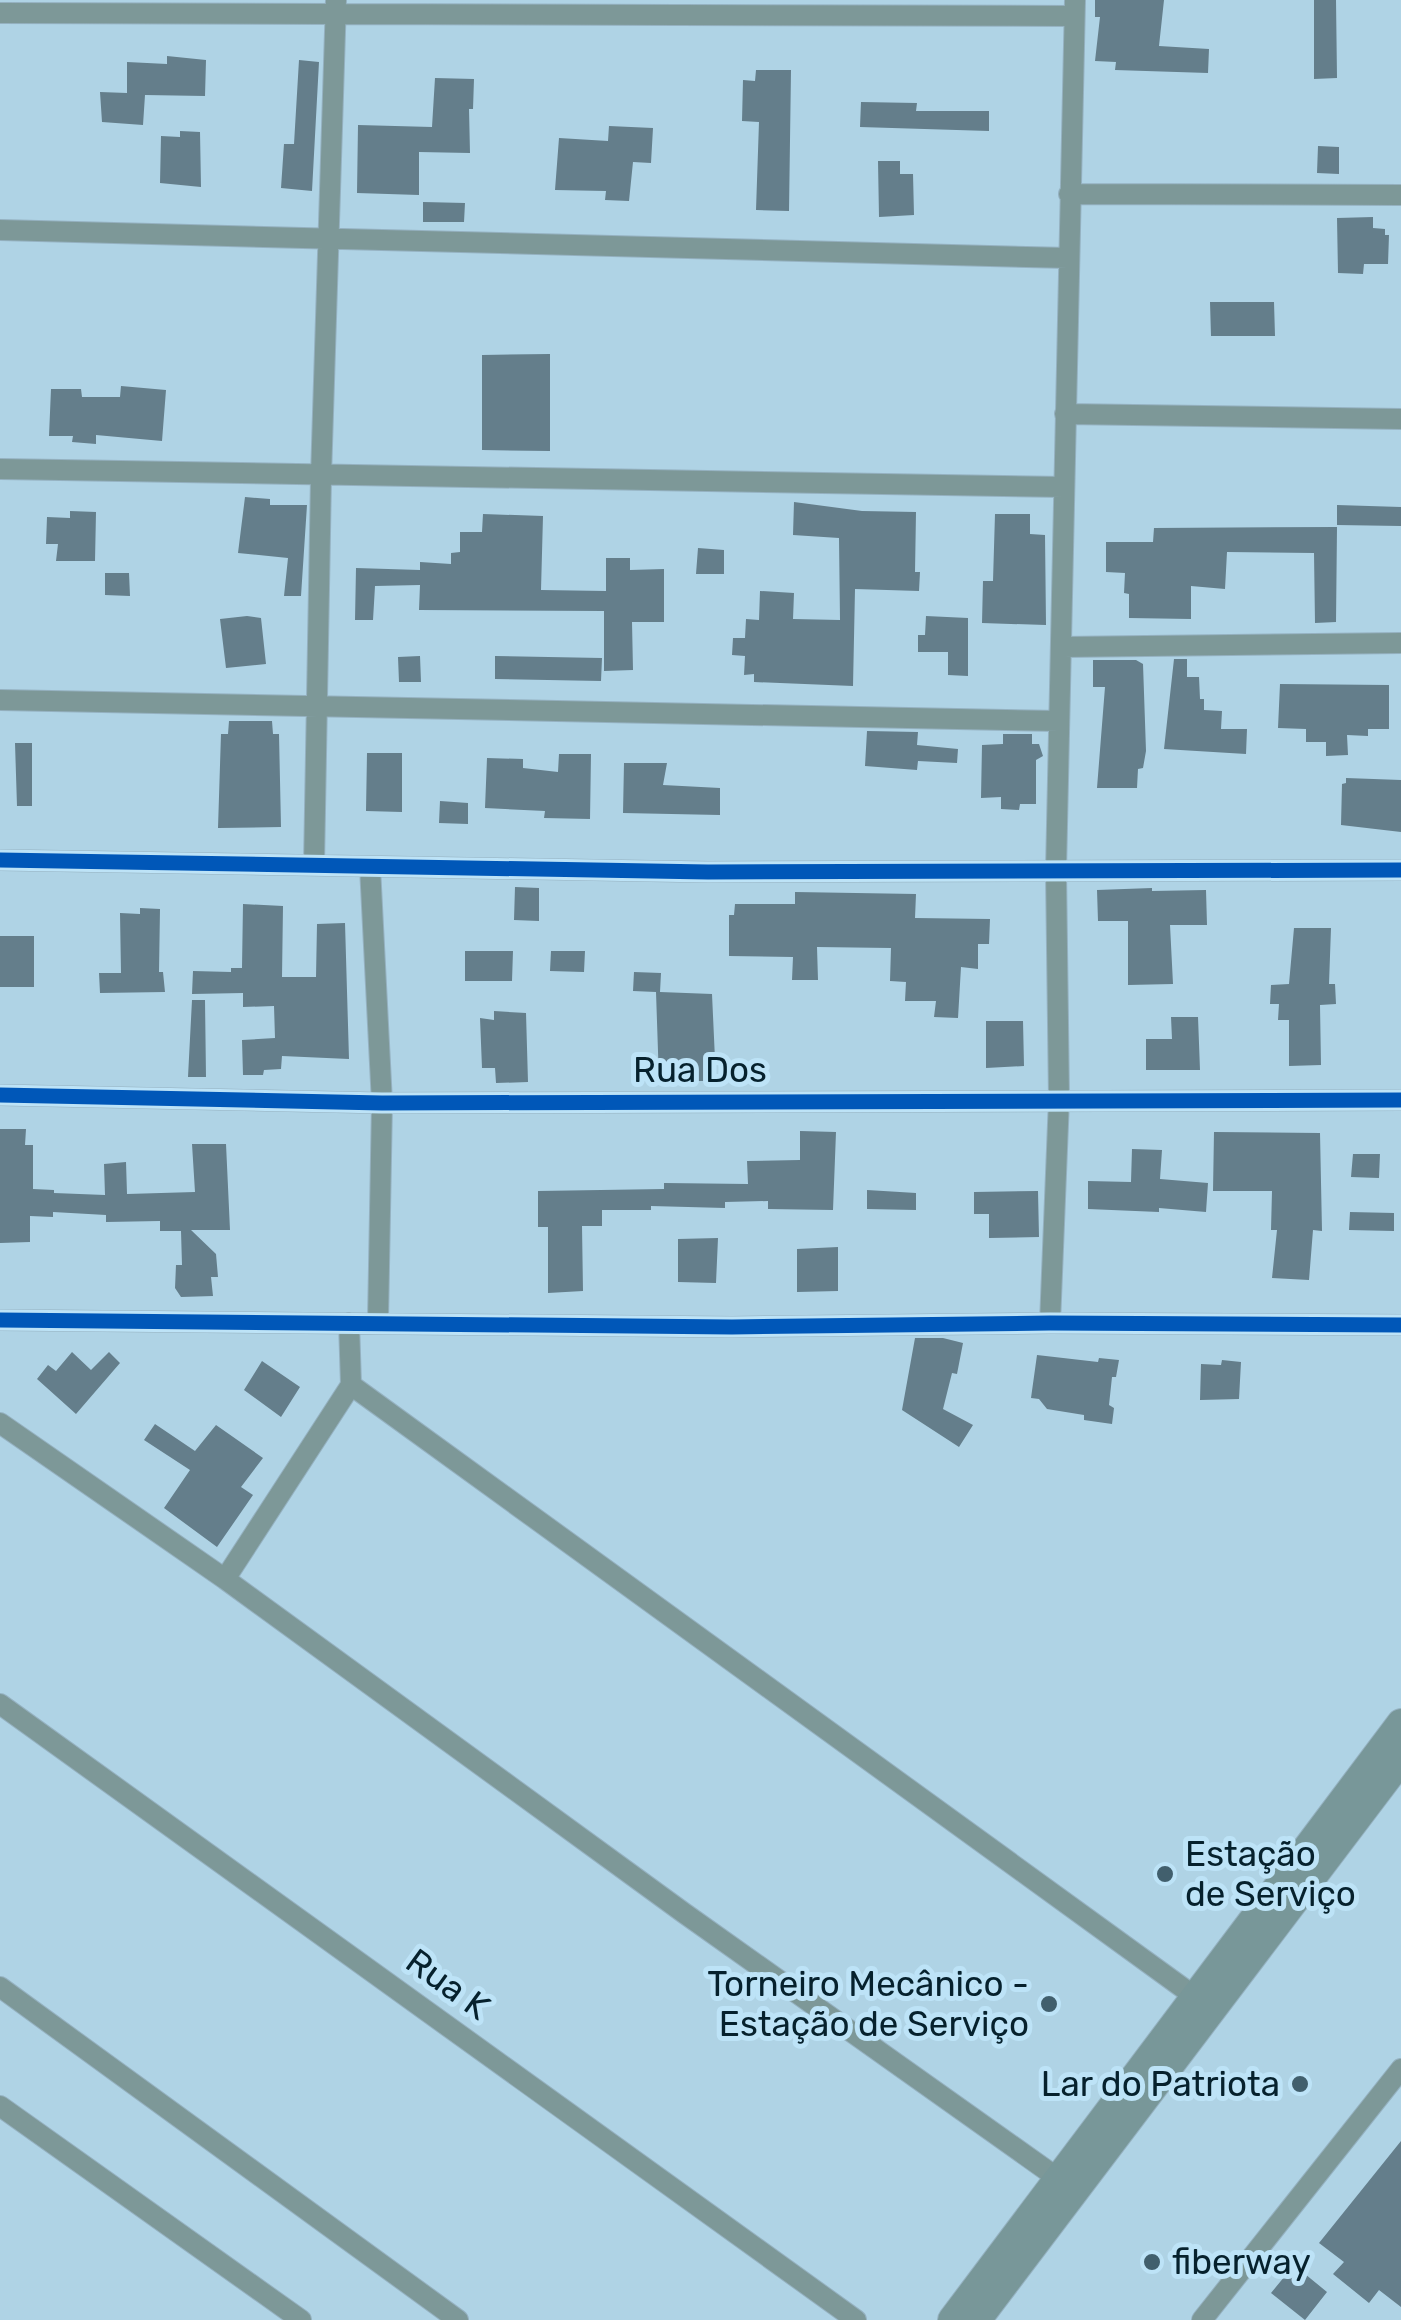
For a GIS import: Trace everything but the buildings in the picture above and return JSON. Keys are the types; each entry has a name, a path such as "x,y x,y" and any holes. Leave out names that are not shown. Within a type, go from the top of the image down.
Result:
{"main road":[{"path":"952,2320 1401,1723"},
{"path":"977,2320 1401,1760"}],"street":[{"path":"314,865 336,7"},
{"path":"0,13 336,7 1074,8 1056,871 1059,1099 1050,1323"},
{"path":"1069,194 1401,195"},
{"path":"0,230 1068,258"},
{"path":"1065,414 1401,418"},
{"path":"0,469 1063,487"},
{"path":"1062,648 1401,643"},
{"path":"0,700 1059,721"},
{"path":"0,860 708,872 1401,870"},
{"path":"370,867 382,1103 378,1321"},
{"name":"Rua Dos","path":"0,1096 382,1103 1401,1100"},
{"path":"0,1320 732,1327 1050,1323 1401,1325"},
{"path":"225,1579 351,1385 349,1323"},
{"path":"351,1385 1194,1996"},
{"path":"0,1423 225,1579 684,1913 1056,2177"},
{"name":"Rua K","path":"0,1704 856,2320"},
{"path":"0,1987 458,2320"},
{"path":"1202,2320 1401,2069"},
{"path":"0,2106 300,2320"}],"cycle path":[{"path":"0,860 708,872 1401,870"},
{"path":"0,1095 382,1103 1401,1100"},
{"path":"0,1320 732,1327 1050,1323 1401,1325"}],"place":[{"name":"Estação de Serviço","path":"1165,1874"},
{"name":"Torneiro Mecânico - Estação de Serviço","path":"1049,2004"},
{"name":"Lar do Patriota","path":"1300,2084"},
{"name":"fiberway","path":"1152,2262"}]}
